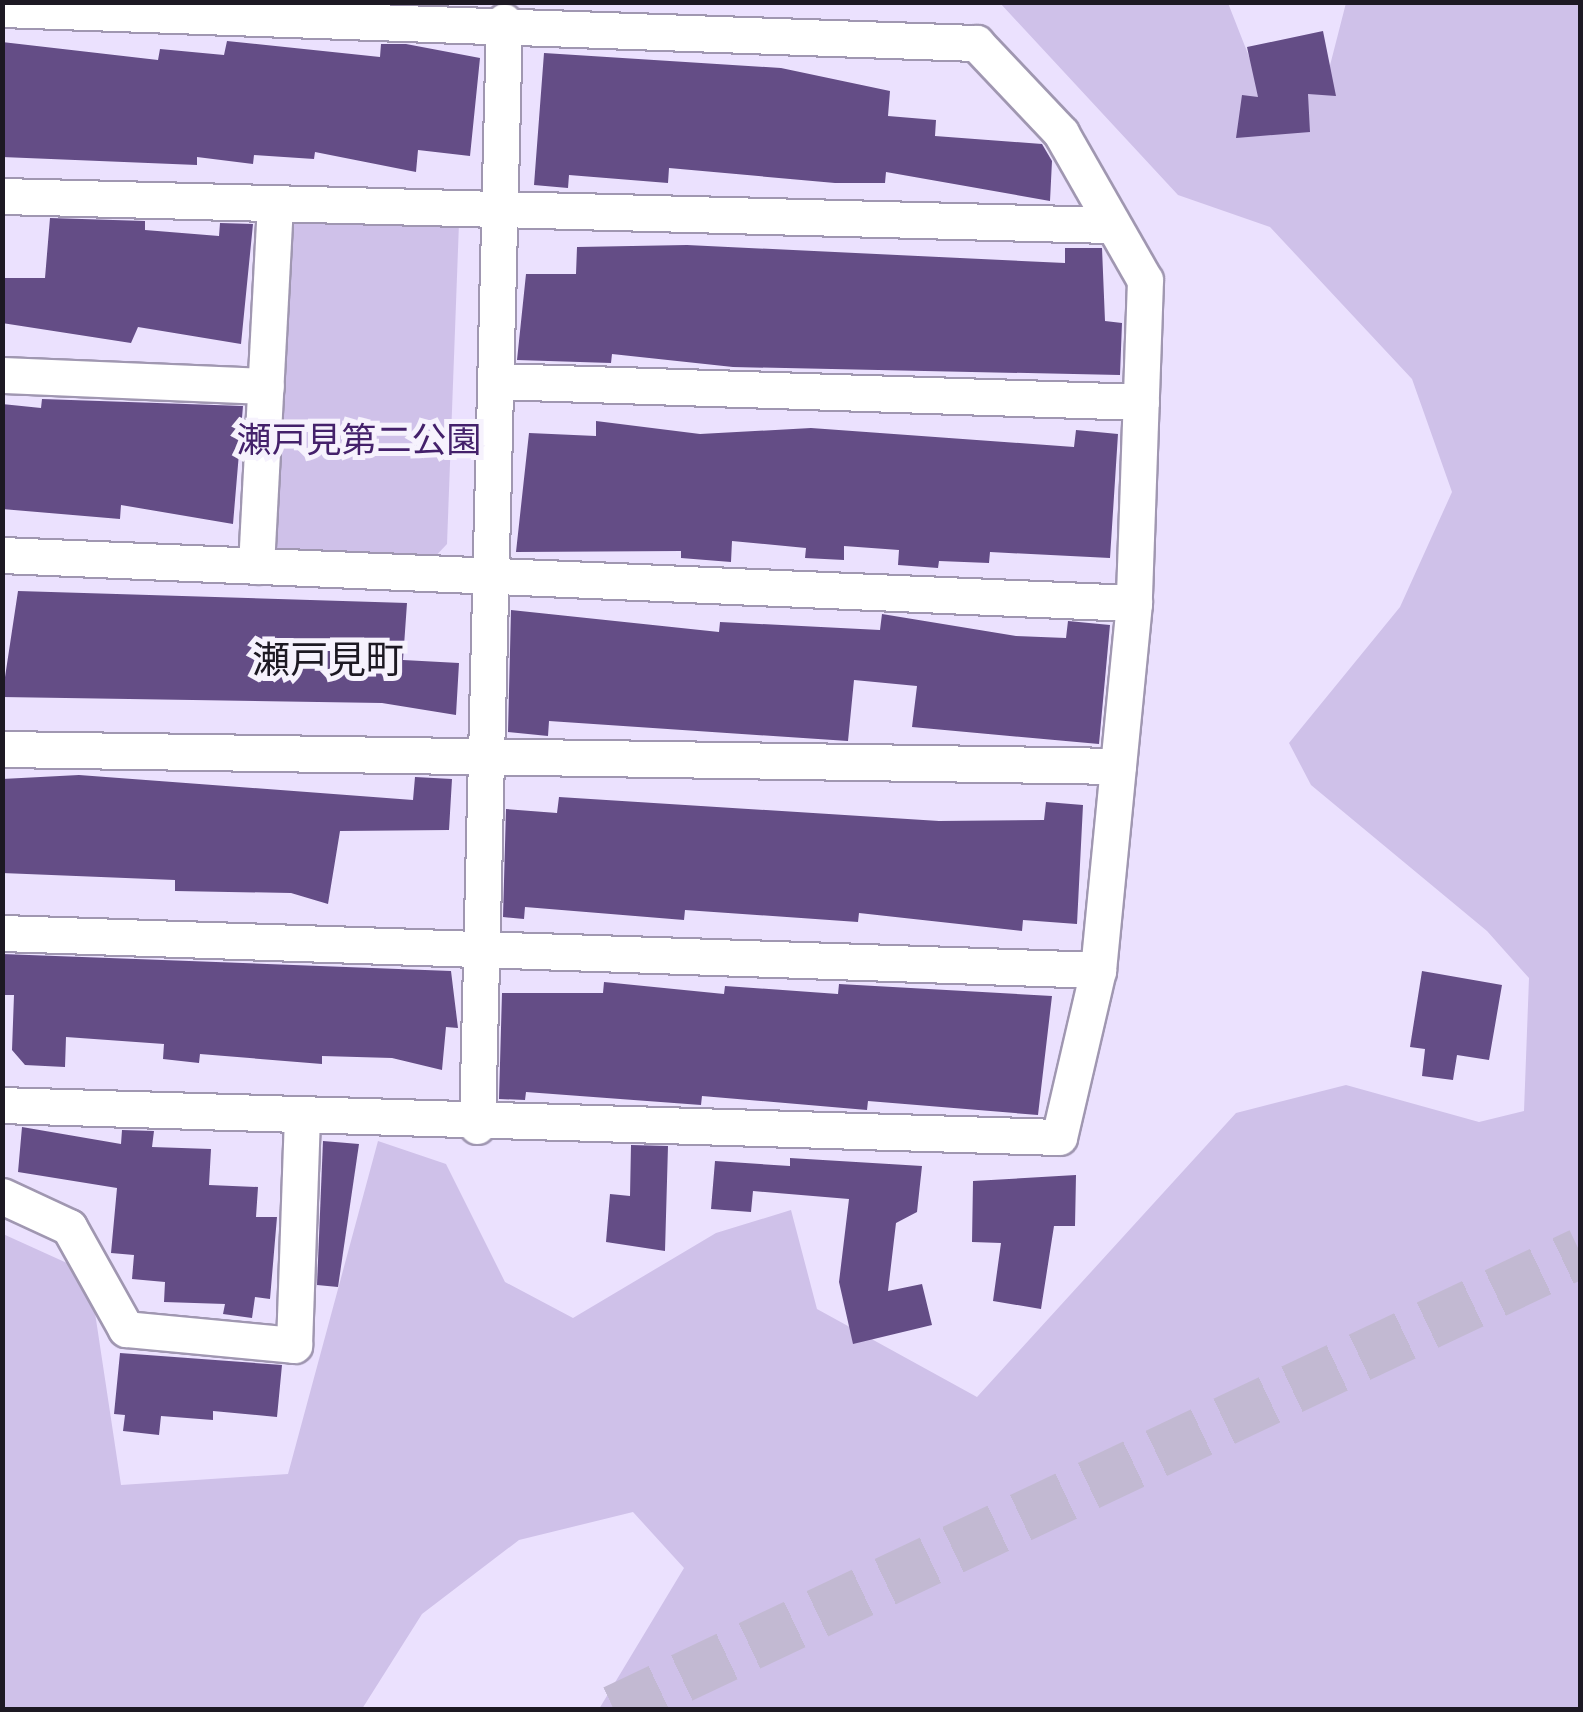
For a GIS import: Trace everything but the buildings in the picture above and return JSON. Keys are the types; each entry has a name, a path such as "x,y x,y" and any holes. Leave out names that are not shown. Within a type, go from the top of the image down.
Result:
{"street":[{"path":"2,8 504,22 765,17 976,43 1061,133 1109,225 1145,280 1134,603 1098,970 1060,1138 477,1126 2,1106"},
{"path":"477,1126 504,22"},
{"path":"2,196 1109,225"},
{"path":"256,566 275,205"},
{"path":"2,376 266,386"},
{"path":"496,381 1140,402"},
{"path":"2,555 1134,603"},
{"path":"2,748 1118,766"},
{"path":"2,933 1098,970"},
{"path":"2,1196 69,1226 126,1330 294,1345 302,1118"}],"green space":[{"path":"1000,3 1228,3 1266,100 1326,81 1346,3 1580,3 1580,1709 599,1709 684,1568 633,1512 519,1540 422,1614 362,1709 3,1710 3,1234 89,1273 121,1485 288,1474 378,1141 446,1164 505,1282 573,1318 716,1233 791,1210 817,1309 977,1397 1236,1113 1346,1085 1479,1122 1524,1111 1529,978 1487,931 1311,785 1289,743 1400,607 1452,492 1412,379 1270,227 1178,195"},
{"name":"瀬戸見第二公園","path":"277,218 459,223 447,544 430,562 261,550"}],"tunnel":[{"path":"614,1710 1580,1253"}],"district":[{"name":"瀬戸見町","path":"328,660"}]}
